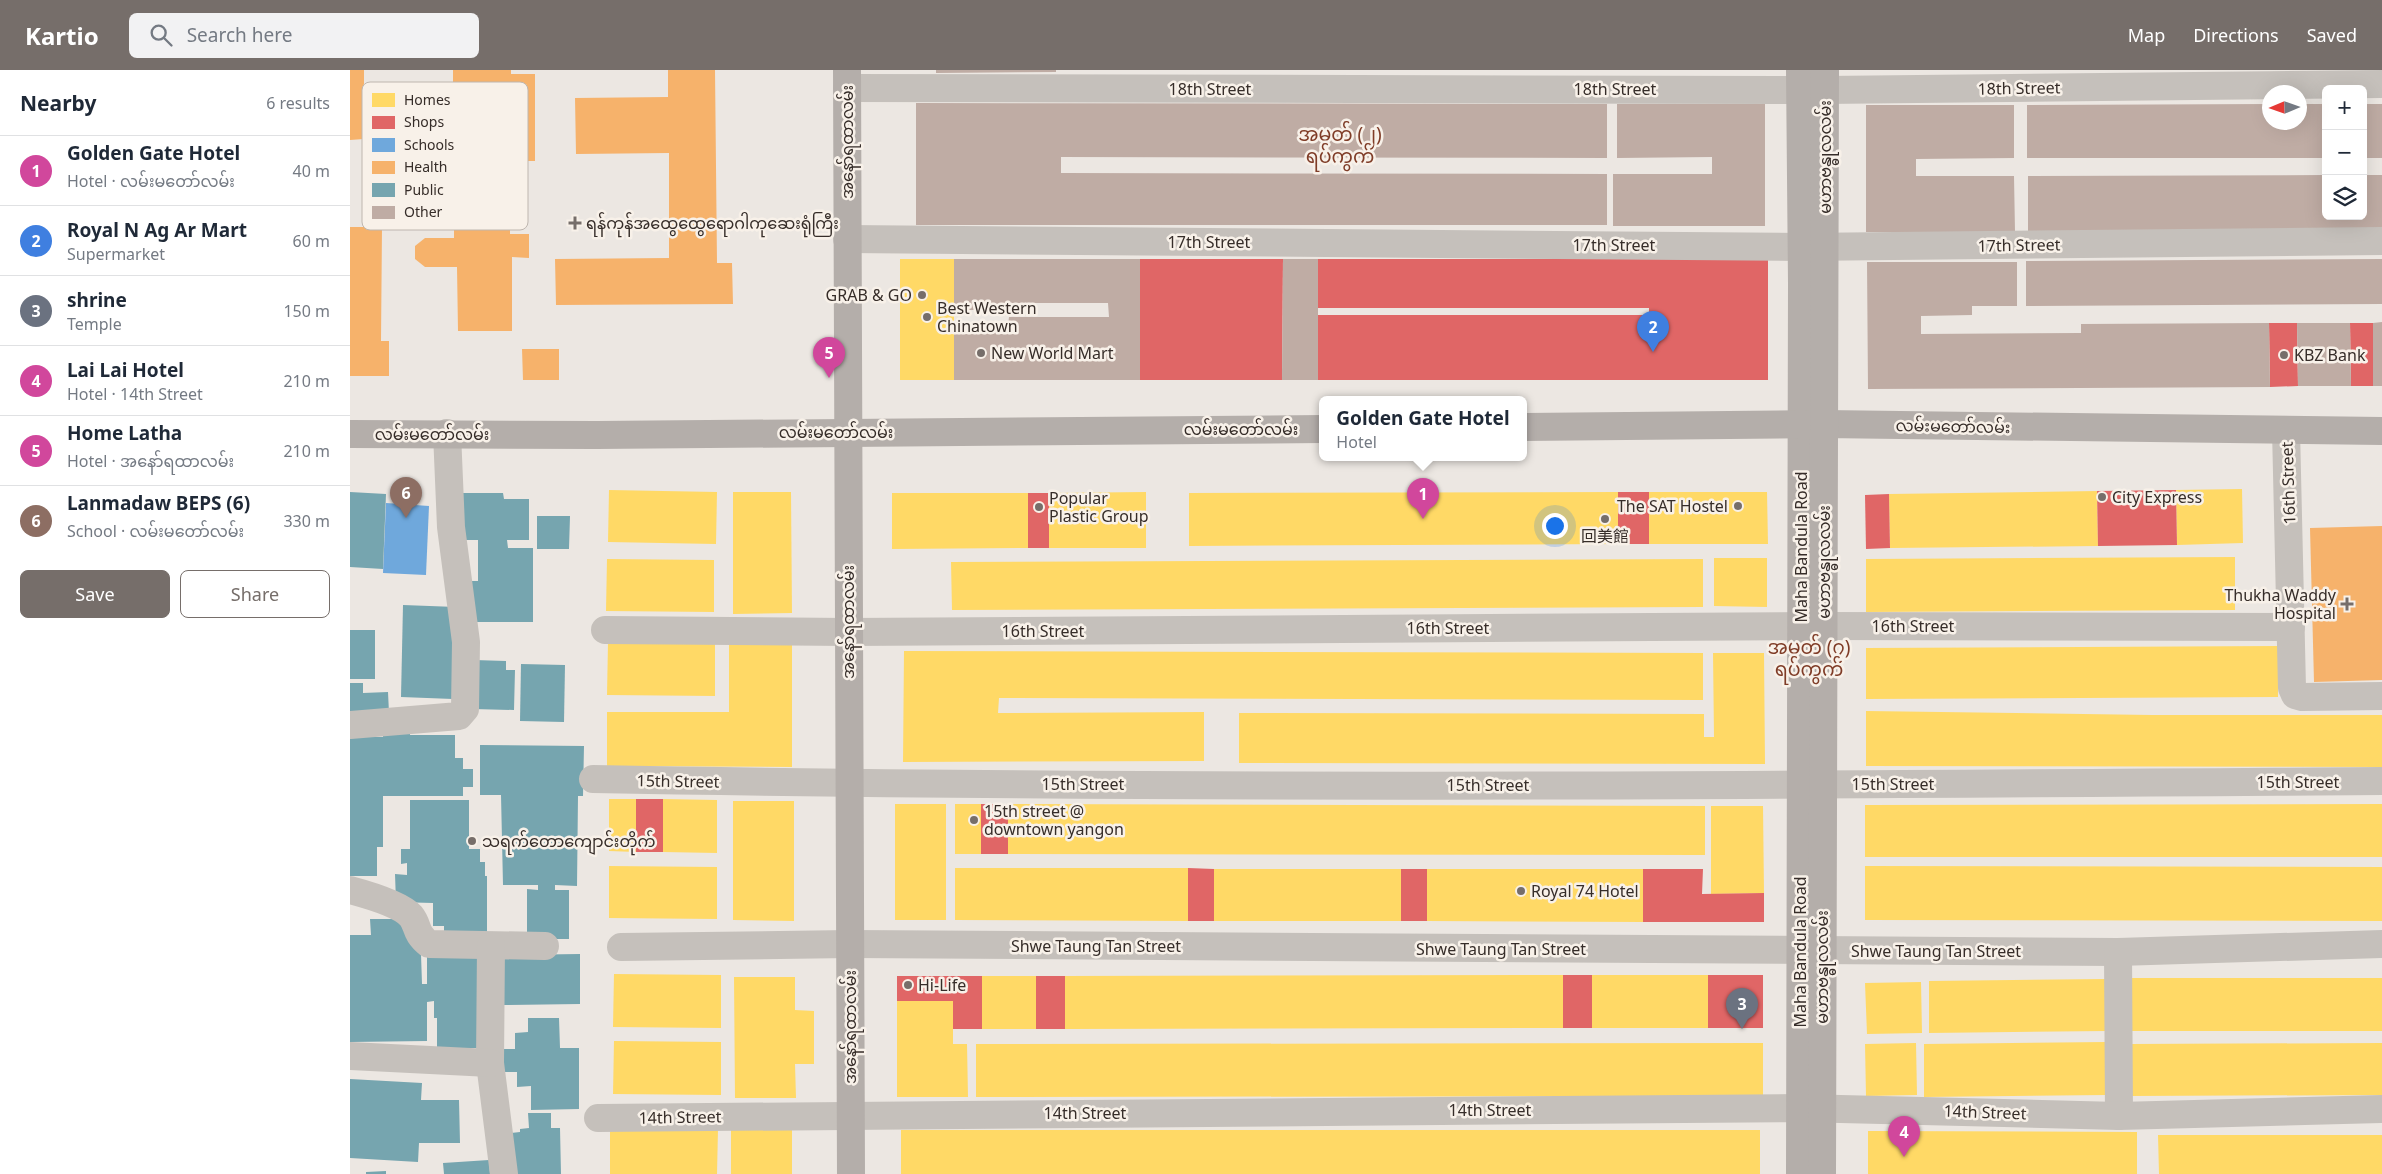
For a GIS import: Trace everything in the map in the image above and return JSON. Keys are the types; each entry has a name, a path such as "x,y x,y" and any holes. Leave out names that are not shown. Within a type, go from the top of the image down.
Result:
{"main road":[{"name":"အနော်ရထာလမ်း","path":"847,79 851,1174"},
{"name":"မဟာဗန္ဓုလလမ်း","path":"1812,80 1814,247 1811,1108 1822,1174"},
{"name":"လမ်းမတော်လမ်း","path":"1527,427 1812,424 2382,431"},
{"name":"လမ်းမတော်လမ်း","path":"350,434 597,435 1319,429"},
{"path":"1800,1174 1811,1108"}],"street":[{"name":"18th Street","path":"847,79 1812,80 2382,84"},
{"name":"17th Street","path":"847,239 1814,247 2382,241"},
{"name":"16th Street","path":"2286,430 2292,688 2296,695 2302,697 2382,696"},
{"path":"350,726 459,716 465,708 466,642 451,527 447,433"},
{"name":"16th Street","path":"605,630 848,632 1812,626 2291,627"},
{"name":"15th Street","path":"593,779 849,784 1812,785 2382,781"},
{"path":"350,890 377,897 410,915 419,937 429,944 545,946"},
{"name":"Shwe Taung Tan Street","path":"621,947 850,944 2118,952 2382,944"},
{"path":"491,946 490,1064 504,1174"},
{"path":"2118,952 2120,1116"},
{"path":"350,1056 490,1064"},
{"name":"14th Street","path":"598,1118 850,1114 1811,1108 2120,1116 2382,1109"}],"building: Homes":[{"name":"Best Western Chinatown","path":"900,259 954,259 954,380 900,380"},
{"path":"2242,489 2243,543 2177,545 2176,490"},
{"path":"609,490 717,492 716,544 608,542"},
{"path":"2097,491 2098,546 1890,548 1889,494"},
{"path":"733,492 791,492 792,613 733,614"},
{"path":"1146,492 1146,548 1049,548 1049,493"},
{"path":"1618,492 1618,544 1189,546 1189,493"},
{"path":"1649,492 1767,492 1768,544 1649,544"},
{"path":"892,493 1028,493 1028,548 892,549"},
{"path":"2235,557 2235,610 1866,612 1866,559"},
{"path":"1714,558 1767,558 1767,607 1714,606"},
{"path":"607,559 714,560 714,612 606,611"},
{"path":"1703,559 1703,607 952,610 951,562"},
{"path":"608,643 715,644 715,696 607,695"},
{"path":"729,644 792,644 792,767 607,766 607,712 729,712"},
{"path":"2278,646 2278,697 1866,699 1866,648"},
{"path":"904,651 1703,653 1703,700 999,698 998,713 1204,712 1204,761 903,762"},
{"path":"1713,653 1764,653 1765,764 1239,763 1239,713 1704,714 1704,737 1714,737"},
{"path":"1866,711 2152,715 2382,715 2382,767 1866,766"},
{"path":"609,799 636,799 636,852 609,851"},
{"path":"663,799 717,800 717,853 663,852"},
{"path":"733,801 794,801 794,921 733,920"},
{"path":"895,804 946,804 946,920 895,920"},
{"path":"955,804 981,804 981,854 955,854"},
{"path":"1008,804 1705,806 1705,855 1008,854"},
{"path":"2382,804 2382,857 1865,857 1865,805"},
{"path":"1711,806 1763,806 1764,893 1711,894"},
{"path":"609,866 717,867 717,919 609,918"},
{"path":"1865,866 2382,867 2382,921 1865,920"},
{"path":"955,868 1188,868 1188,921 955,920"},
{"path":"1214,869 1401,869 1401,921 1214,921"},
{"path":"1427,869 1643,869 1643,922 1427,921"},
{"path":"614,974 721,975 721,1028 613,1027"},
{"path":"1563,975 1563,1028 1065,1029 1065,976"},
{"path":"1592,975 1708,975 1708,1028 1592,1028"},
{"path":"982,976 1036,976 1036,1029 982,1029"},
{"path":"734,977 795,977 795,1010 814,1011 814,1064 795,1064 796,1098 735,1098"},
{"path":"2127,978 2382,978 2382,1031 2128,1031"},
{"path":"2106,979 2107,1031 1929,1033 1929,981"},
{"path":"1921,982 1922,1033 1867,1034 1865,983"},
{"path":"897,1001 953,1001 953,1044 967,1044 968,1097 897,1097"},
{"path":"614,1041 721,1042 721,1095 613,1094"},
{"path":"2106,1042 2107,1095 1924,1097 1924,1044"},
{"path":"1763,1043 1763,1096 976,1097 976,1044"},
{"path":"1916,1043 1917,1095 1866,1096 1865,1044"},
{"path":"2382,1043 2382,1095 2129,1096 2129,1044"},
{"path":"610,1128 718,1129 717,1174 610,1174"},
{"path":"731,1129 792,1129 792,1174 731,1174"},
{"path":"901,1130 1760,1130 1760,1174 901,1174"},
{"path":"1868,1131 2137,1132 2137,1174 1868,1174"},
{"path":"2158,1135 2382,1135 2382,1174 2159,1174"}],"building: Shops":[{"path":"1140,259 1283,259 1282,380 1140,380"},
{"path":"1318,259 1768,259 1768,380 1318,380 1318,315 1649,315 1649,308 1318,308"},
{"name":"KBZ Bank","path":"2269,323 2297,323 2298,386 2270,387"},
{"path":"2350,323 2373,323 2373,386 2351,386"},
{"path":"2176,490 2177,545 2098,546 2097,491"},
{"path":"1618,492 1649,492 1649,544 1618,544"},
{"name":"Popular Plastic Group","path":"1028,493 1049,493 1049,548 1028,548"},
{"path":"1889,494 1890,548 1866,549 1865,495"},
{"path":"636,799 663,799 663,852 636,852"},
{"path":"981,804 1008,804 1008,854 981,854"},
{"path":"1188,868 1214,869 1214,921 1188,921"},
{"path":"1401,869 1427,869 1427,921 1401,921"},
{"path":"1643,869 1703,869 1702,894 1764,893 1764,922 1643,922"},
{"path":"1563,975 1592,975 1592,1028 1563,1028"},
{"path":"1708,975 1763,975 1763,1028 1708,1028"},
{"path":"897,976 982,976 982,1029 953,1029 953,1001 897,1001"},
{"path":"1036,976 1065,976 1065,1029 1036,1029"}],"building: Schools":[{"path":"386,503 429,506 426,575 383,573"}],"building: Health":[{"path":"350,70 364,70 364,82 362,82 362,139 350,140"},
{"path":"453,70 511,70 511,74 535,74 535,161 528,161 528,82 453,82"},
{"path":"668,70 715,70 717,263 732,263 733,304 556,305 555,259 669,258 669,153 576,154 575,98 668,97"},
{"path":"350,227 362,227 362,230 382,230 381,341 389,341 389,376 350,376"},
{"path":"454,230 510,230 510,234 529,234 529,258 512,257 512,331 458,331 457,267 425,267 415,259 415,246 425,238 454,238"},
{"path":"522,349 559,349 559,380 523,380"},
{"name":"Thukha Waddy Hospital","path":"2382,526 2382,680 2314,682 2310,528"}],"building: Public":[{"path":"350,492 386,494 383,569 350,567"},
{"path":"459,493 503,493 504,499 529,499 529,540 507,540 508,548 533,548 533,622 472,622 472,581 478,581 478,540 459,540"},
{"path":"537,516 570,516 569,549 537,549"},
{"path":"403,605 456,607 453,699 401,697"},
{"path":"350,630 375,630 375,679 350,679"},
{"path":"474,660 506,661 506,670 515,670 514,710 473,709"},
{"path":"521,664 565,665 564,722 520,721"},
{"path":"350,683 363,683 363,693 388,692 389,713 350,714"},
{"path":"383,727 410,727 410,735 455,735 455,758 463,758 463,769 473,769 473,787 463,787 463,796 383,796 383,847 377,847 377,876 350,876 350,737 383,737"},
{"path":"480,745 584,746 583,796 578,796 577,886 555,885 555,890 569,890 569,939 527,939 527,889 538,890 538,885 503,885 501,795 480,795"},
{"path":"410,800 469,800 469,849 480,849 480,862 485,862 485,876 487,876 487,940 444,940 444,926 433,926 433,903 396,902 395,874 407,875 407,863 401,864 401,849 410,849"},
{"path":"370,919 404,919 421,954 422,984 427,984 427,957 481,956 478,1048 437,1048 437,1018 434,1018 434,1001 427,1002 427,1041 350,1042 350,935 371,935"},
{"path":"580,954 580,1004 503,1005 502,955"},
{"path":"528,1018 559,1018 560,1048 579,1048 579,1109 531,1110 531,1086 517,1087 517,1072 502,1072 501,1049 515,1049 515,1033 528,1032"},
{"path":"350,1079 422,1083 421,1100 459,1100 460,1143 419,1143 418,1162 350,1158"},
{"path":"528,1113 551,1113 551,1128 560,1128 561,1174 512,1174 511,1133 529,1128"},
{"path":"489,1160 490,1174 444,1174 443,1163"},
{"path":"386,1171 386,1174 366,1174 366,1172"}],"building: Other":[{"path":"936,70 1056,70 1056,72 936,73"},
{"path":"916,103 1607,104 1607,158 1061,157 1061,173 1607,174 1607,225 916,225"},
{"path":"1617,104 1765,104 1765,226 1613,226 1613,174 1712,174 1712,157 1617,158"},
{"path":"2262,104 2262,130 2307,130 2307,104 2322,104 2322,158 2027,158 2027,105"},
{"path":"2367,104 2382,104 2382,158 2367,158"},
{"path":"1866,105 2014,105 2014,158 1916,159 1916,176 2014,176 2015,232 1866,232"},
{"path":"2322,175 2322,220 2367,220 2367,175 2382,175 2382,231 2028,232 2028,176"},
{"path":"954,259 1140,259 1140,380 954,380 954,325 1008,325 1009,317 1109,317 1108,303 1008,303 1008,310 954,310"},
{"path":"1283,259 1318,259 1318,380 1282,380"},
{"path":"2382,259 2382,304 2026,306 2026,261"},
{"path":"1867,262 2017,262 2017,306 1972,306 1972,315 1921,316 1921,334 2081,333 2081,324 2269,323 2270,387 1868,389"},
{"path":"2382,322 2382,386 2373,386 2373,323"},
{"path":"2297,323 2350,323 2351,386 2298,386"}],"place":[{"name":"ရန်ကုန်အထွေထွေရောဂါကုဆေးရုံကြီး","path":"575,223"},
{"name":"GRAB & GO","path":"922,295"},
{"name":"Best Western Chinatown","path":"927,317"},
{"name":"Royal N Ag Ar Mart","path":"1653,352"},
{"name":"New World Mart","path":"981,353"},
{"name":"KBZ Bank","path":"2284,355"},
{"name":"Home Latha","path":"829,378"},
{"name":"City Express","path":"2102,497"},
{"name":"The SAT Hostel","path":"1738,506"},
{"name":"Popular Plastic Group","path":"1039,507"},
{"name":"Lanmadaw BEPS (6)","path":"406,518"},
{"name":"Golden Gate Hotel","path":"1423,519"},
{"name":"回美館","path":"1605,519"},
{"name":"Thukha Waddy Hospital","path":"2347,604"},
{"name":"15th street @ downtown yangon","path":"974,820"},
{"name":"သရက်တောကျောင်းတိုက်","path":"472,841"},
{"name":"Royal 74 Hotel","path":"1521,891"},
{"name":"Hi-Life","path":"908,985"},
{"name":"shrine","path":"1742,1029"},
{"name":"Lai Lai Hotel","path":"1904,1157"}],"district":[{"name":"အမှတ် (၂) ရပ်ကွက်","path":"1340,145"},
{"name":"အမှတ် (၇) ရပ်ကွက်","path":"1809,658"}]}
